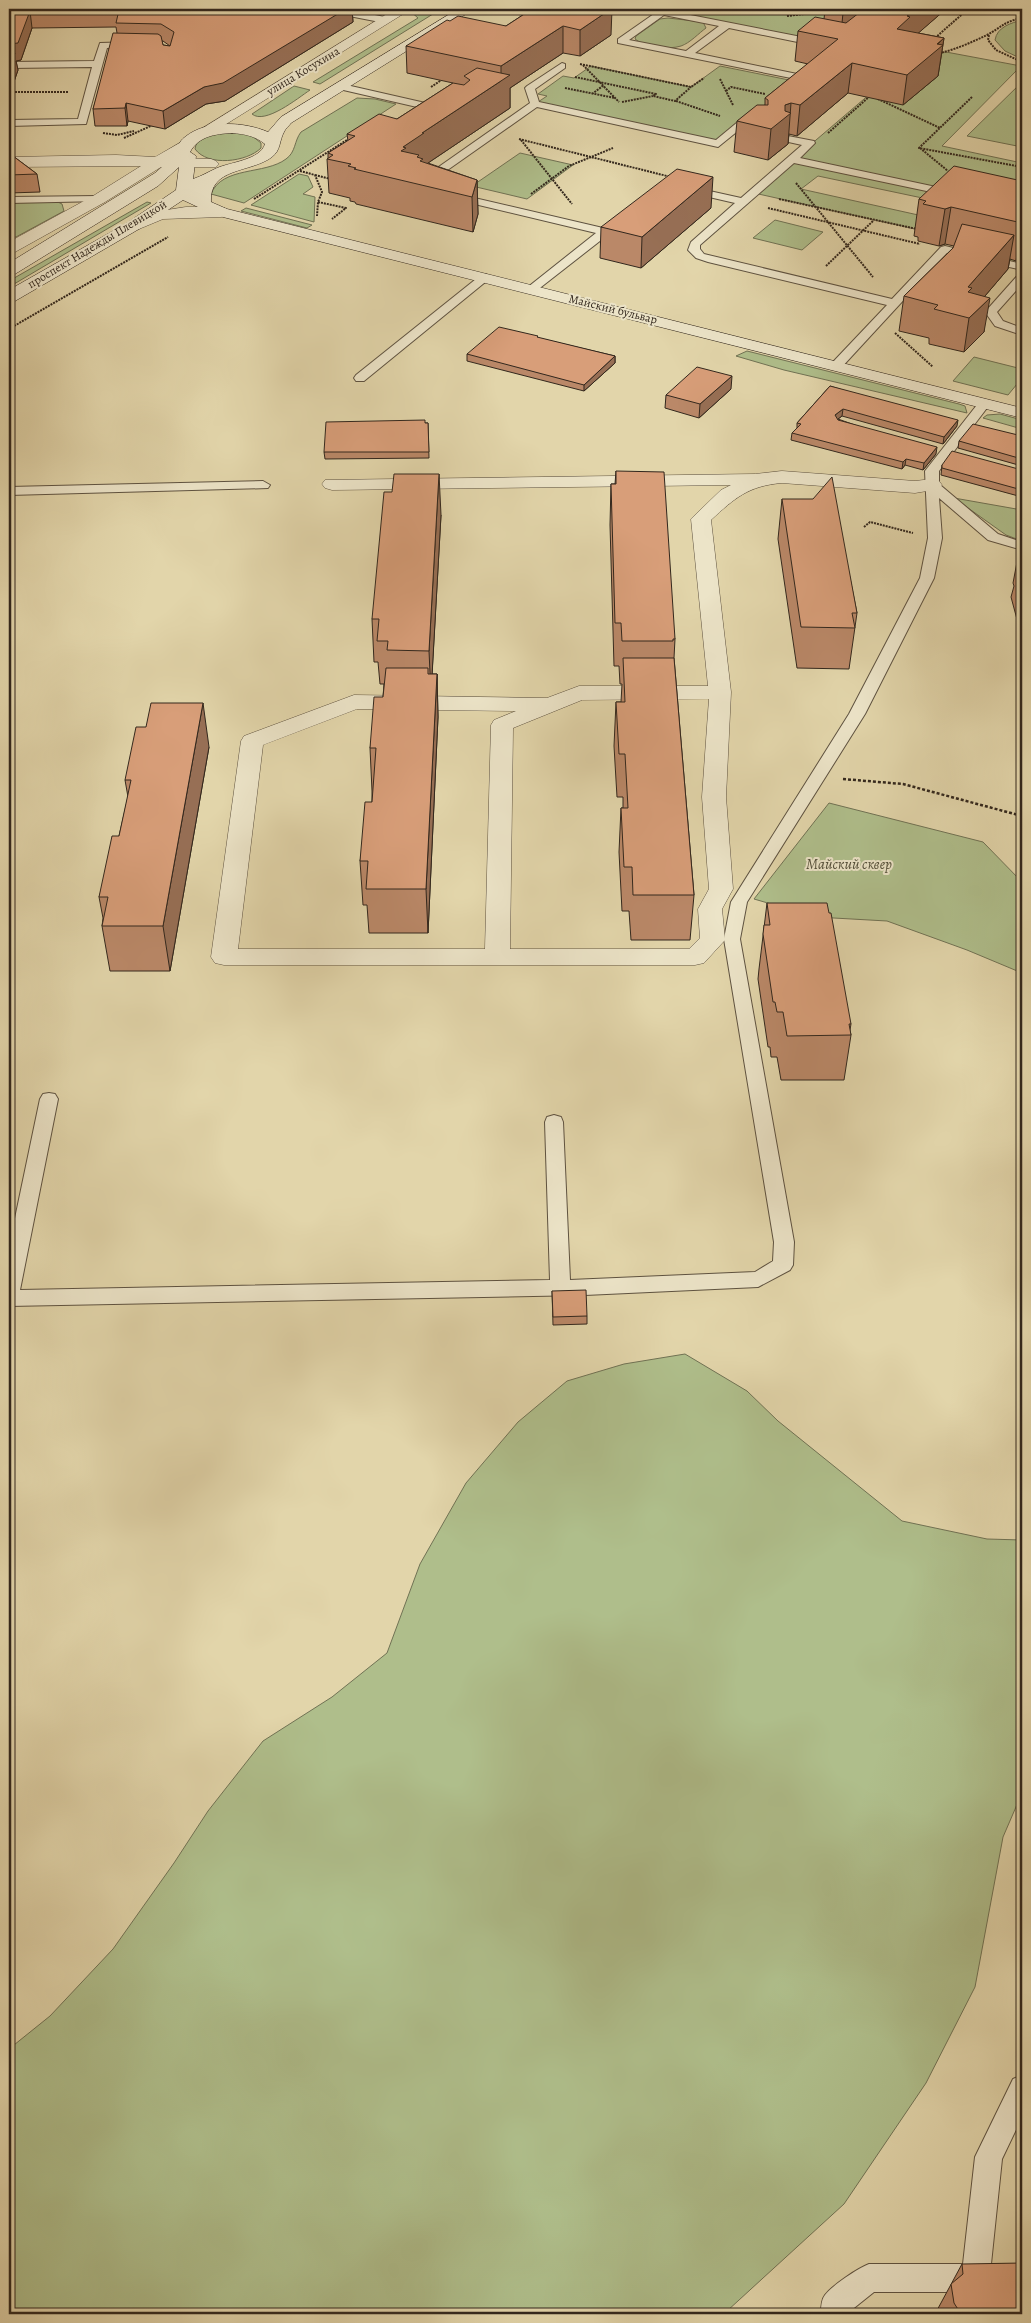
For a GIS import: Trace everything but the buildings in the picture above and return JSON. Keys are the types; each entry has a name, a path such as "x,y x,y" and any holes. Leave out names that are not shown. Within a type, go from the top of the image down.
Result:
{"street":[{"name":"улица Косухина","path":"187,150 404,9"},
{"path":"273,143 276,132 286,120 467,9"},
{"path":"10,247 99,198 151,165 231,129 286,120"},
{"path":"231,129 259,132 268,137 273,143"},
{"name":"проспект Надежды Плевицкой","path":"9,297 132,226 184,191 211,170 224,170 267,155 272,149 273,143"},
{"path":"116,160 151,165 187,150"},
{"path":"184,191 187,150"},
{"path":"9,162 116,160 162,152 187,150 211,170 201,195 203,204"},
{"name":"проспект Надежды Плевицкой","path":"9,270 152,183 187,150"},
{"name":"Майский бульвар","path":"184,191 191,199 221,212 1021,412"},
{"path":"132,226 160,215 186,212 221,212"},
{"path":"332,484 757,479 782,477 915,487 932,484"},
{"path":"549,706 354,702 252,741 224,957 695,957 714,940 710,909 721,889 714,797 720,692 701,519 728,494 757,479"},
{"path":"497,958 502,725 579,692 720,692"}],"lane":[{"path":"289,9 304,13 344,12 385,20"},
{"path":"508,9 560,19"},
{"path":"776,96 799,77 621,41 664,11 830,45"},
{"path":"688,54 727,25"},
{"path":"614,30 632,33"},
{"path":"9,123 82,122 103,46 146,45"},
{"path":"9,65 98,64"},
{"path":"535,104 530,88 562,66"},
{"path":"342,87 454,112"},
{"path":"604,232 449,195 439,191 432,183 434,175 535,104 718,144 763,106"},
{"path":"490,120 507,124"},
{"path":"740,126 752,131"},
{"path":"788,138 810,143"},
{"path":"810,143 695,244 694,250 700,256 712,260 894,303"},
{"path":"792,159 965,196"},
{"path":"667,184 743,202"},
{"path":"9,200 99,198"},
{"path":"532,289 620,220"},
{"path":"836,366 945,250 1022,267"},
{"path":"360,378 485,277"},
{"path":"1022,277 991,312 992,319 998,324 1022,331"},
{"path":"9,1298 560,1287 758,1279 783,1265 784,1242 732,939 739,902 857,714 908,617 927,578 935,538 932,471 952,453 984,404"},
{"path":"930,447 952,453"},
{"path":"932,484 994,537 1022,546"},
{"path":"9,491 263,485"},
{"path":"9,1293 49,1098"},
{"path":"554,1122 560,1287"},
{"path":"976,2277 989,2157 1022,2088"},
{"path":"836,2314 835,2305 869,2278 1022,2278"}],"path":[{"path":"780,9 793,15 836,10"},
{"path":"933,40 968,9"},
{"path":"931,54 949,51 989,34 1005,22 1022,18"},
{"path":"989,34 988,40 996,50 1022,62"},
{"path":"675,101 726,62"},
{"path":"576,63 691,87"},
{"path":"583,65 646,128"},
{"path":"715,70 740,126"},
{"path":"552,72 656,94 653,96"},
{"path":"562,87 616,98"},
{"path":"726,91 731,87 776,96"},
{"path":"9,92 90,92"},
{"path":"620,102 653,96 675,101 740,126"},
{"path":"810,143 829,132 871,96 940,128"},
{"path":"972,97 919,148 1022,167"},
{"path":"103,133 117,135 157,123"},
{"path":"118,141 141,129"},
{"path":"493,133 593,156 676,178 667,184"},
{"path":"521,139 552,178"},
{"path":"509,210 569,166 612,148"},
{"path":"783,168 894,303"},
{"path":"299,170 332,179"},
{"path":"315,175 322,192 318,202 317,217"},
{"path":"754,193 922,230"},
{"path":"318,202 346,208 326,223"},
{"path":"743,202 945,250"},
{"path":"809,282 874,220"},
{"path":"9,329 169,237"},
{"path":"879,319 935,369"},
{"path":"864,527 870,522 935,538"},
{"path":"818,776 904,784 1022,816"}],"green space":[{"path":"441,9 320,84 313,82 418,18 409,10"},
{"path":"677,9 864,9 812,39 683,15"},
{"path":"668,18 703,22 706,28 688,43 676,47 650,46 635,39 636,36 660,19"},
{"path":"1022,20 1022,59 1005,51 995,40 1002,29 1009,24"},
{"path":"946,52 1021,66 942,146 1022,163 1022,219 818,176 801,189 1022,238 1022,267 999,262 1009,250 754,193 912,58"},
{"path":"591,66 691,87 720,66 794,81 718,144 535,104 547,96 538,94 563,76 574,78"},
{"path":"1022,82 1022,147 967,136"},
{"path":"294,86 310,90 273,113 265,116 252,114"},
{"path":"357,98 375,99 396,104 244,203 211,194 224,179 277,164 286,159 292,153 301,132"},
{"path":"221,133 251,135 261,143 261,148 247,157 228,160 209,158 201,155 195,149 197,143 207,136"},
{"path":"520,153 573,165 527,199 472,186"},
{"path":"299,174 308,176 313,187 303,194 315,197 314,222 251,205"},
{"path":"20,202 58,202 62,204 64,211 16,237 9,238 9,205"},
{"path":"147,202 151,203 9,287 9,281"},
{"path":"246,208 312,225 307,228 241,211"},
{"path":"775,220 823,232 802,250 753,238"},
{"path":"747,351 959,404 965,406 967,413 784,370 736,356"},
{"path":"974,357 1022,369 1022,378 1008,395 953,381"},
{"path":"1000,414 1022,420 1022,429 983,418 987,415"},
{"path":"954,498 1022,510 1022,541 1006,535"},
{"name":"Майский сквер","path":"829,803 983,842 1022,882 1022,973 967,950 887,921 816,917 754,899"},
{"path":"685,1354 747,1391 778,1421 902,1521 987,1539 1022,1540 1022,1793 1003,1837 975,1987 926,2083 844,2204 727,2311 720,2314 9,2314 9,2049 50,2016 113,1949 208,1811 263,1741 332,1697 387,1653 420,1564 466,1483 518,1422 567,1381 624,1364"}]}
